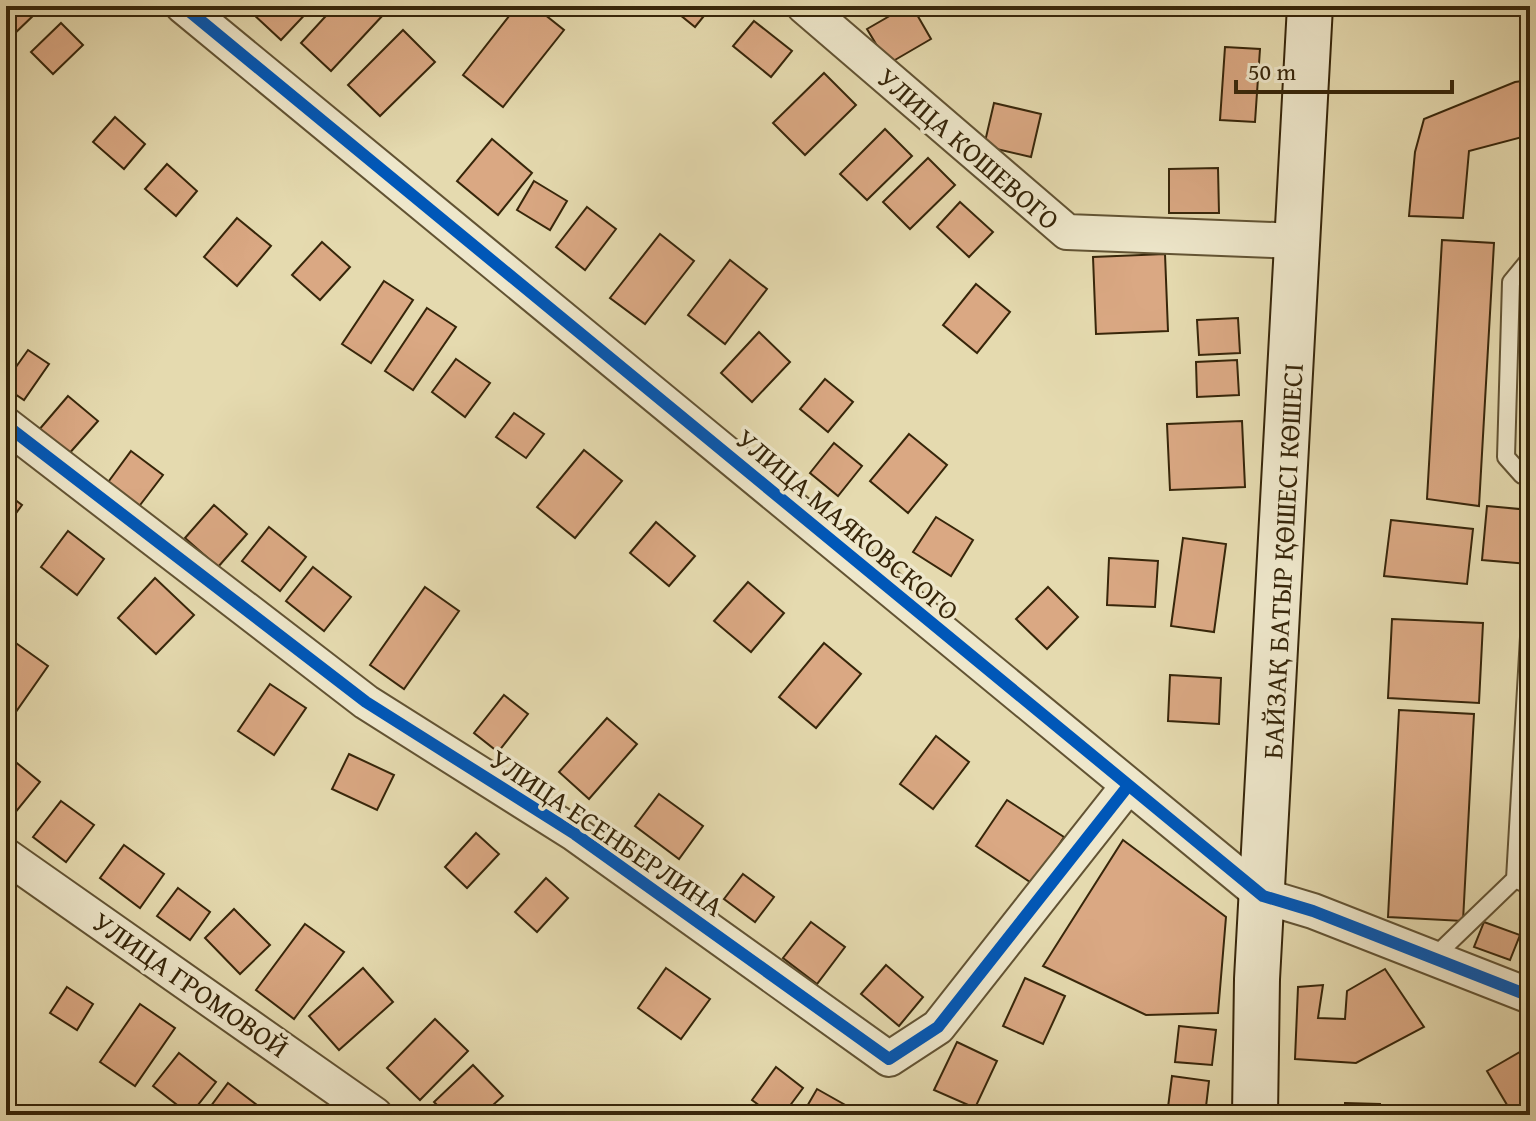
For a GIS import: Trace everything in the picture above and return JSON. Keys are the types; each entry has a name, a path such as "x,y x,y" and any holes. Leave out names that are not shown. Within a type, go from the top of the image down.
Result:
{"main road":[{"name":"БАЙЗАҚ БАТЫР ҚӨШЕСІ КӨШЕСІ","path":"1255,1115 1257,979 1310,6"}],"street":[{"name":"УЛИЦА МАЯКОВСКОГО","path":"183,6 1263,896 1313,911 1530,996"},
{"name":"УЛИЦА КОШЕВОГО","path":"804,6 1067,232 1299,241"},
{"name":"УЛИЦА ЕСЕНБЕРЛИНА","path":"6,425 366,702 575,834 889,1059 938,1027 1128,786"},
{"name":"УЛИЦА ГРОМОВОЙ","path":"6,856 375,1115"}],"lane":[{"path":"1530,259 1511,282 1506,457 1522,475 1530,476"},
{"path":"1433,958 1522,882 1529,637"}],"building":[{"path":"6,6 38,6 40,9 11,37 6,32"},
{"path":"257,6 313,6 281,40 251,12"},
{"path":"335,6 375,6 384,14 331,71 301,43"},
{"path":"517,6 534,6 564,30 503,107 463,75"},
{"path":"669,6 712,6 695,27"},
{"path":"912,6 931,39 888,64 867,29"},
{"path":"754,21 792,51 771,77 733,46"},
{"path":"61,23 83,45 53,74 31,52"},
{"path":"403,30 435,62 380,116 348,85"},
{"path":"1225,47 1260,49 1255,122 1220,120"},
{"path":"824,73 856,105 805,155 773,123"},
{"path":"1530,80 1530,135 1469,151 1463,218 1409,216 1415,152 1424,119 1515,82"},
{"path":"994,103 1041,114 1031,157 984,146"},
{"path":"115,117 145,144 124,169 93,142"},
{"path":"885,129 912,156 867,200 840,174"},
{"path":"492,139 532,173 498,215 457,181"},
{"path":"928,158 955,185 910,229 883,202"},
{"path":"167,164 197,191 176,216 145,189"},
{"path":"1218,168 1219,213 1169,213 1169,169"},
{"path":"534,181 567,201 550,230 517,210"},
{"path":"960,202 993,232 969,257 937,227"},
{"path":"587,207 616,229 585,270 556,247"},
{"path":"237,218 271,246 237,286 204,257"},
{"path":"660,234 694,261 645,324 610,298"},
{"path":"1442,240 1494,243 1479,506 1427,499"},
{"path":"322,242 350,267 320,300 292,275"},
{"path":"1165,254 1168,331 1096,334 1093,257"},
{"path":"730,260 767,289 725,344 688,315"},
{"path":"384,281 413,300 371,363 342,344"},
{"path":"976,284 1010,312 977,353 943,325"},
{"path":"427,308 456,327 413,390 385,371"},
{"path":"1238,318 1240,353 1199,355 1197,320"},
{"path":"759,332 790,362 752,402 721,373"},
{"path":"28,350 49,364 24,400 6,388 6,381"},
{"path":"456,359 490,383 465,417 432,392"},
{"path":"1237,360 1239,395 1197,397 1196,362"},
{"path":"825,379 853,402 828,432 800,409"},
{"path":"68,396 98,421 67,456 38,431"},
{"path":"514,413 544,434 526,458 496,437"},
{"path":"1242,421 1245,487 1170,490 1167,424"},
{"path":"909,434 947,465 908,513 870,481"},
{"path":"834,443 862,466 838,496 810,473"},
{"path":"584,450 622,481 575,538 537,507"},
{"path":"131,451 163,475 137,509 106,485"},
{"path":"6,493 22,505 6,527"},
{"path":"214,505 247,534 218,567 185,538"},
{"path":"1487,506 1530,510 1530,564 1482,560"},
{"path":"936,517 973,540 951,576 913,552"},
{"path":"1391,520 1473,529 1467,584 1384,576"},
{"path":"656,522 695,556 669,586 630,553"},
{"path":"269,527 306,557 280,591 242,561"},
{"path":"68,531 104,559 77,595 41,567"},
{"path":"1183,538 1226,544 1214,632 1171,626"},
{"path":"1109,558 1158,561 1155,607 1107,605"},
{"path":"313,567 351,597 324,631 286,601"},
{"path":"155,578 194,615 156,654 118,618"},
{"path":"748,582 784,613 751,652 714,621"},
{"path":"425,587 459,611 404,689 370,665"},
{"path":"1048,587 1078,617 1047,649 1016,619"},
{"path":"1392,619 1483,623 1479,703 1388,698"},
{"path":"6,636 48,666 13,716 6,711"},
{"path":"824,643 861,674 816,728 779,697"},
{"path":"1170,675 1221,678 1219,724 1168,721"},
{"path":"270,684 306,708 274,755 238,731"},
{"path":"504,695 528,714 498,752 474,733"},
{"path":"1399,710 1474,714 1463,921 1388,917"},
{"path":"607,718 637,744 589,799 559,772"},
{"path":"936,736 969,762 933,809 900,784"},
{"path":"6,754 40,782 6,824"},
{"path":"349,754 394,775 377,810 332,789"},
{"path":"659,794 703,826 679,859 635,826"},
{"path":"1007,800 1064,837 1033,884 976,846"},
{"path":"61,801 94,825 66,862 33,837"},
{"path":"476,833 499,854 467,888 445,867"},
{"path":"1123,840 1226,917 1218,1013 1146,1015 1043,966"},
{"path":"124,845 164,874 140,908 100,878"},
{"path":"743,874 774,897 755,922 724,899"},
{"path":"546,878 568,898 537,932 515,912"},
{"path":"178,888 210,912 190,940 157,916"},
{"path":"234,909 270,945 240,974 205,938"},
{"path":"811,922 845,947 817,984 783,958"},
{"path":"1484,922 1520,935 1510,960 1474,947"},
{"path":"305,924 344,952 294,1019 256,990"},
{"path":"1530,945 1530,971 1521,967"},
{"path":"886,965 923,997 899,1026 861,994"},
{"path":"363,968 393,1002 339,1050 309,1016"},
{"path":"666,968 710,999 681,1039 638,1008"},
{"path":"1385,969 1424,1027 1356,1063 1295,1059 1298,987 1323,985 1318,1018 1345,1019 1347,991"},
{"path":"1025,978 1065,996 1043,1044 1003,1026"},
{"path":"67,987 93,1004 77,1030 50,1013"},
{"path":"140,1004 175,1028 135,1086 100,1062"},
{"path":"435,1019 468,1051 420,1100 387,1068"},
{"path":"1179,1026 1216,1030 1212,1065 1175,1062"},
{"path":"957,1042 997,1061 975,1108 934,1090"},
{"path":"1530,1046 1530,1115 1513,1115 1487,1071"},
{"path":"179,1053 216,1082 190,1115 153,1086"},
{"path":"473,1065 503,1096 482,1115 447,1115 434,1102"},
{"path":"776,1067 803,1088 783,1115 772,1115 752,1100"},
{"path":"1172,1076 1209,1081 1205,1115 1167,1115"},
{"path":"228,1083 265,1111 262,1115 205,1114"},
{"path":"817,1089 863,1115 802,1115"},
{"path":"1345,1103 1380,1104 1379,1115 1345,1115"}],"cycle path":[{"path":"183,6 1263,896 1313,911 1530,996"},
{"path":"6,425 366,702 575,834 889,1059 938,1027 1128,786"}]}
